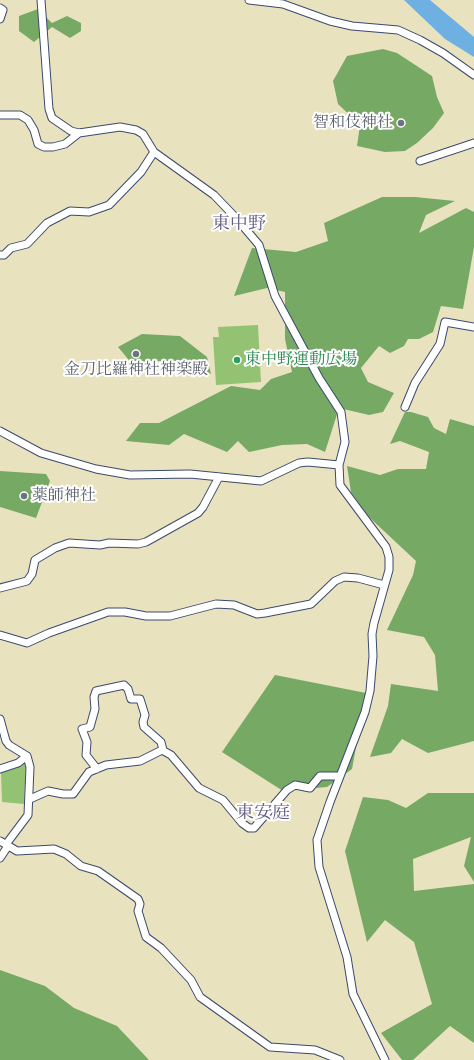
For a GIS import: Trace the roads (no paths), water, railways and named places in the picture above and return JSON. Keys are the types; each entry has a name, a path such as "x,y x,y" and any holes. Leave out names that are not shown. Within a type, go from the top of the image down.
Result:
{"street":[{"path":"41,0 49,110 52,118 70,131 79,133 120,126 136,130 143,134 154,152 214,195 237,218 259,245 275,296 319,378 341,412 345,442 339,465 340,485 386,547 389,557 389,570 372,634 373,656 370,691 365,712 317,840 319,867 347,957 353,994 385,1060"},
{"path":"249,0 283,4 330,21 352,26 398,30 443,53 474,75"},
{"path":"0,8 3,10 0,19"},
{"path":"0,115 20,115 28,120 34,130 38,144 44,147 53,147 66,144 79,133"},
{"path":"420,161 474,143"},
{"path":"0,255 4,254 11,248 27,244 47,223 70,211 89,212 109,205 140,172 154,152"},
{"path":"405,408 415,383 440,344 445,322 474,327"},
{"path":"0,431 42,453 114,474 190,474 261,481 300,463 308,462 339,465"},
{"path":"0,588 27,580 32,574 35,560 55,548 68,543 100,545 109,543 138,544 146,542 198,513 203,507 218,477"},
{"path":"0,635 27,643 49,633 108,612 125,612 146,616 170,616 216,604 234,605 257,614 265,613 311,604 330,585 344,577 358,578 384,585"},
{"path":"97,769 86,754 87,742 82,729 90,727 95,709 94,697 96,691 124,685 128,689 131,698 140,699 145,715 143,722 144,727 161,742 163,750 171,755 199,788 223,800 242,823 249,828 254,828 258,825 287,790 294,785 310,788 320,776 340,776"},
{"path":"0,719 6,741 9,745 27,756 30,767 30,799 28,815 5,843 0,858"},
{"path":"30,799 48,791 73,794 83,778 89,772 123,762 140,761 163,750"},
{"path":"0,769 18,763 27,756"},
{"path":"5,843 17,851 54,848 66,854 81,866 98,871 138,900 140,904 138,911 146,937 161,948 192,980 200,998 270,1047 315,1050 340,1060"}],"water":[{"path":"404,0 430,0 474,37 474,57 445,39"}],"place":[{"name":"智和伎神社","path":"401,123"},
{"name":"金刀比羅神社神楽殿","path":"136,354"},
{"name":"東中野運動広場","path":"237,360"},
{"name":"薬師神社","path":"24,496"}],"district":[{"name":"東中野","path":"239,225"},
{"name":"東安庭","path":"263,814"}]}
